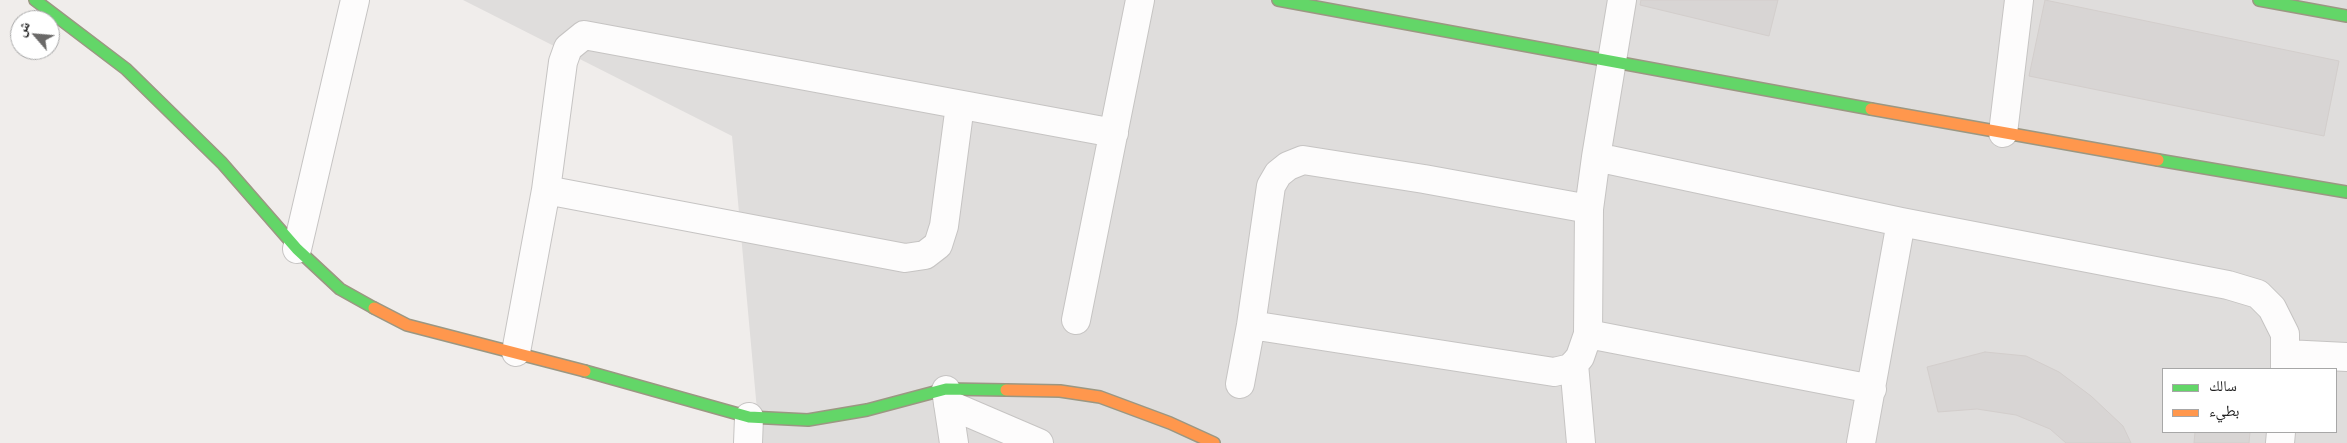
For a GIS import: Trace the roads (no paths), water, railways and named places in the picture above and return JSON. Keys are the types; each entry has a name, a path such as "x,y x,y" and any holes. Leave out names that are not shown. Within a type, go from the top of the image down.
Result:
{"street":[{"path":"35,0 126,69 222,163 298,249 340,289 408,325 516,352 749,430 947,396 1060,391 1100,397 1170,423 1214,443"},
{"path":"298,249 355,0"},
{"path":"1076,320 1140,0"},
{"path":"1278,0 2003,133 2347,192"},
{"path":"1252,325 1554,372 1563,371 1574,364 1580,357 1588,334 1589,209 1622,0"},
{"path":"2003,133 2019,0"},
{"path":"2259,0 2315,5 2347,16"},
{"path":"516,352 546,190 563,62 568,48 584,35 1114,133"},
{"path":"546,190 905,258 926,256 938,245 944,226 960,105"},
{"path":"1596,157 1902,222 2228,285 2258,294 2272,308 2285,334 2285,361 2347,358"},
{"path":"1240,384 1252,325 1271,186 1278,174 1288,166 1303,160 1424,179 1589,209"},
{"path":"1861,443 1902,222"},
{"path":"1588,334 1872,389"},
{"path":"1574,364 1581,443"},
{"path":"947,396 954,443"},
{"path":"947,396 1039,443"}]}
